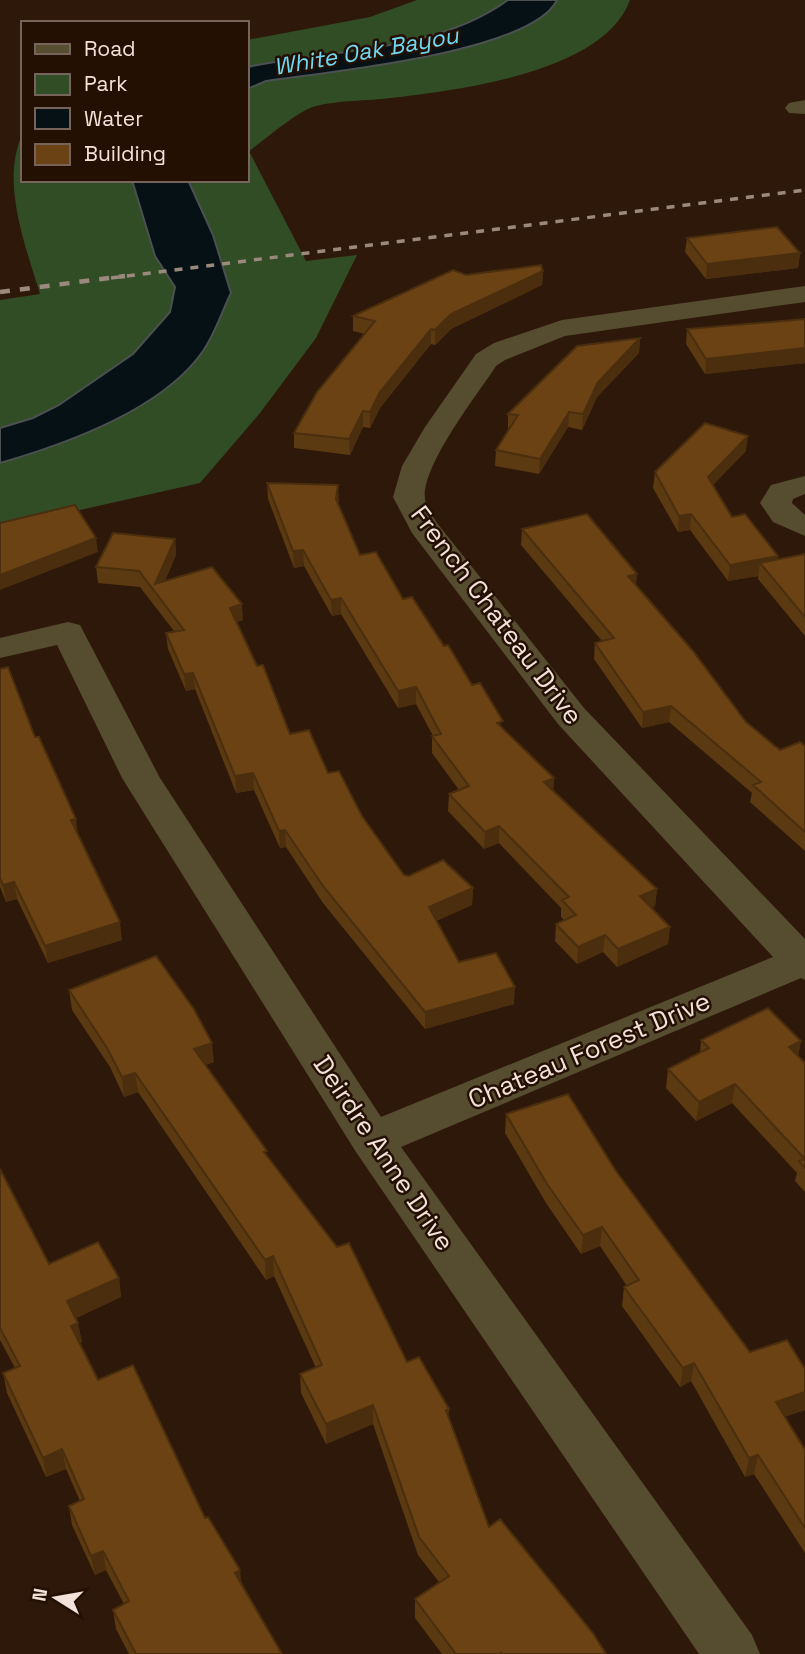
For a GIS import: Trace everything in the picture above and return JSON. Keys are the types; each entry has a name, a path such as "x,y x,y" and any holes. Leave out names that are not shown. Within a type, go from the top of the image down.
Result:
{"street":[{"name":"French Chateau Drive","path":"804,962 571,716 423,526 409,499 412,477 422,457 486,360 501,350 523,339 562,328 805,294"},
{"path":"805,485 782,491 776,498 775,506 780,515 805,526"},
{"name":"Deirdre Anne Drive","path":"0,648 68,632 141,778 372,1140 733,1654"},
{"name":"Chateau Forest Drive","path":"372,1140 804,962"}],"green space":[{"path":"417,0 630,0 615,25 591,45 560,61 526,73 453,90 316,106 291,119 249,151 306,261 357,255 316,338 260,413 200,483 0,528 0,300 40,294 22,234 14,192 14,171 21,139 21,182 248,182 248,40 370,17"}],"water":[{"name":"White Oak Bayou","path":"508,0 557,0 539,18 509,34 469,47 378,65 266,81 248,89 248,67 416,40 479,17"},
{"path":"133,182 189,182 213,235 231,293 203,351 186,372 139,407 83,435 0,463 0,428 33,418 59,405 133,354 170,312 175,287 155,256"}],"building":[{"path":"777,227 800,253 707,264 687,238"},
{"path":"541,265 543,271 451,314 435,330 431,329 380,392 370,412 363,411 349,439 294,433 317,392 375,321 353,316 453,270 466,275"},
{"path":"805,319 805,348 706,359 687,329"},
{"path":"640,338 598,382 583,414 569,412 540,459 496,450 518,415 508,414 577,346"},
{"path":"705,423 748,436 708,477 732,517 745,514 778,556 730,565 691,514 679,516 655,472"},
{"path":"267,483 338,485 336,499 360,555 376,552 403,599 412,597 444,646 448,645 472,685 480,683 503,721 497,723 554,778 544,782 657,889 640,896 670,927 618,949 605,935 578,947 556,924 576,915 562,900 569,897 499,826 485,832 449,794 469,786 432,736 441,734 416,687 398,691 341,598 331,600 303,550 293,551"},
{"path":"75,505 96,538 0,575 0,523"},
{"path":"587,514 637,574 628,576 693,651 746,722 780,750 800,742 805,746 805,832 753,785 761,782 671,706 643,712 595,643 614,638 522,529"},
{"path":"113,533 175,539 155,584 212,567 242,604 230,608 257,666 263,665 290,734 309,730 328,773 339,771 362,816 404,875 409,876 443,860 473,888 429,907 459,962 496,953 515,987 425,1012 323,886 285,830 279,831 253,773 235,776 193,673 184,674 166,633 184,630 139,571 96,567"},
{"path":"805,554 805,617 760,563"},
{"path":"8,667 35,737 39,737 76,819 71,820 120,922 45,946 14,882 3,885 0,878 0,669"},
{"path":"156,956 194,1009 212,1043 194,1049 267,1151 264,1152 337,1247 349,1243 407,1362 419,1357 449,1409 446,1410 489,1527 500,1519 593,1633 606,1654 456,1654 415,1599 449,1576 419,1537 373,1405 326,1424 300,1374 322,1365 273,1256 265,1260 135,1073 122,1077 107,1048 69,990"},
{"path":"768,1008 801,1041 789,1047 805,1063 805,1159 735,1084 699,1102 668,1069 709,1048 701,1040"},
{"path":"568,1094 616,1171 750,1352 787,1340 805,1369 805,1392 776,1402 805,1450 805,1528 758,1455 749,1458 694,1363 683,1368 624,1287 639,1280 602,1227 583,1235 547,1184 506,1114"},
{"path":"0,1169 49,1264 98,1242 119,1278 67,1301 78,1323 71,1326 98,1380 133,1365 205,1518 208,1517 240,1570 235,1573 282,1654 136,1654 113,1610 129,1601 103,1551 91,1556 69,1506 84,1499 62,1449 43,1458 3,1373 20,1366 0,1328"}],"railway":[{"path":"111,278 805,190"},
{"path":"0,292 125,276"}]}
